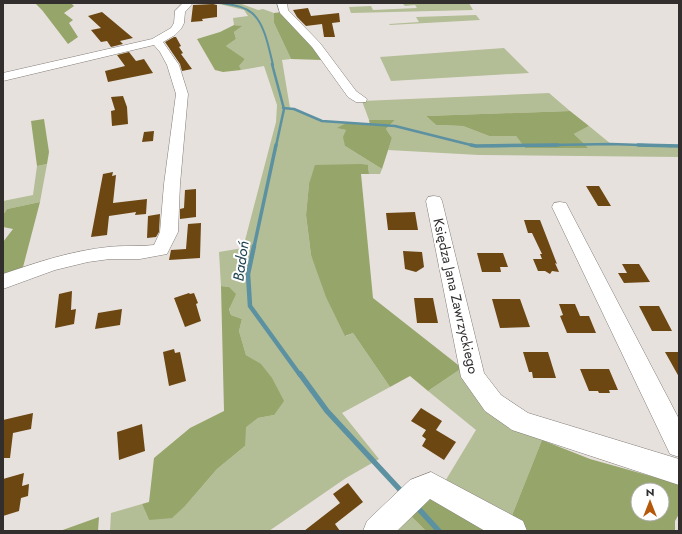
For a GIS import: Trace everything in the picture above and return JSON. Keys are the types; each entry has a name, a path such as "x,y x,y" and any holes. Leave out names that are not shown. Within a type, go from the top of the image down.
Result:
{"street":[{"path":"3,77 156,41 178,26 181,22 180,11 188,3"},
{"path":"282,3 283,10 316,45 352,94 361,99"},
{"path":"3,282 51,264 80,258 110,253 140,253 160,250 169,232 172,184 182,94 180,81 162,46 156,41"},
{"name":"Księdza Jana Zawrzyckiego","path":"434,201 473,377 493,403 521,422 679,472"},
{"path":"560,207 679,445"},
{"path":"377,531 420,490 431,485 514,531"}],"green space":[{"path":"35,3 71,3 74,6 64,13 73,20 69,23 78,37 68,44"},
{"path":"215,3 239,3 258,10 263,9 274,13 274,23 291,59 282,60 290,108 322,121 346,123 338,128 346,130 345,146 382,169 380,174 369,174 368,165 309,184 306,215 311,255 346,336 353,333 390,387 342,413 379,459 346,478 269,531 110,531 111,513 142,504 149,520 186,505 217,469 245,446 245,427 258,418 274,415 271,380 263,368 246,355 239,331 242,319 231,315 229,308 229,287 221,286 219,252 243,248 276,122 277,105 264,66 241,70 238,67 245,59 226,46 236,39 234,32 241,26 234,25 233,18 248,16 244,10"},
{"path":"402,3 469,3 473,10 351,13 349,7 371,6 373,10 417,8 415,5 405,6"},
{"path":"282,12 312,45 322,60 291,59 274,23 274,13"},
{"path":"476,15 480,20 389,24 419,22 416,17"},
{"path":"234,25 242,26 234,32 236,39 226,46 245,59 239,66 241,70 223,72 215,70 197,39 220,32"},
{"path":"504,48 529,73 391,81 380,57"},
{"path":"549,93 570,111 426,116 436,125 463,126 489,136 516,136 525,148 587,148 574,134 589,126 611,144 679,145 679,157 479,155 388,150 392,138 386,129 395,120 369,120 362,101"},
{"path":"570,111 589,126 574,134 588,148 525,148 516,136 489,136 463,126 436,125 426,116"},
{"path":"44,119 49,152 47,164 37,166 31,121"},
{"path":"369,120 395,120 386,129 392,138 382,169 345,146 343,137 346,130 337,128 346,123 370,125"},
{"path":"47,164 40,202 7,209 3,215 3,201 33,195 37,166"},
{"path":"315,165 368,165 369,174 361,174 373,298 462,368 428,391 410,376 390,387 353,333 345,336 326,297 311,255 306,215 309,184"},
{"path":"40,202 22,271 3,278 3,242 13,229 3,227 3,215 7,209"},
{"path":"221,286 229,287 236,294 229,309 231,315 242,319 239,331 246,355 261,364 272,378 284,401 274,415 258,418 246,427 245,446 217,469 186,505 172,518 149,520 142,504 149,502 154,458 190,428 224,411"},
{"path":"462,368 542,440 509,523 444,483 476,430 428,391"},
{"path":"542,440 590,459 679,484 679,514 675,521 675,531 527,531 509,523"},
{"path":"429,495 497,531 426,531 411,516"},
{"path":"411,516 426,531 395,531"},
{"path":"99,517 98,531 60,531"}],"building":[{"path":"193,5 217,5 217,17 202,19 203,21 191,22"},
{"path":"308,8 311,16 339,13 340,22 332,23 335,37 324,37 322,24 306,26 297,17 293,10"},
{"path":"102,12 133,38 120,41 123,44 111,47 107,41 101,42 91,30 101,28 88,16"},
{"path":"176,37 181,46 179,47 183,53 181,54 192,69 182,71 180,64 165,42"},
{"path":"129,52 136,61 144,59 153,73 108,82 105,71 125,66 117,55"},
{"path":"123,96 127,107 128,124 112,126 111,111 115,110 111,97"},
{"path":"154,131 153,141 142,142 144,132"},
{"path":"113,172 112,176 116,175 113,203 147,199 146,214 135,215 136,212 109,216 107,235 91,237 103,174"},
{"path":"586,186 599,186 611,206 598,206"},
{"path":"196,189 196,217 180,219 180,209 184,208 185,190"},
{"path":"415,212 418,230 388,230 386,213"},
{"path":"160,214 159,232 156,237 147,238 148,216"},
{"path":"524,220 540,220 559,272 552,271 550,274 545,271 538,271 533,259 542,259 540,254 542,254 532,233 528,233"},
{"path":"201,223 200,258 169,260 171,250 186,249 188,224"},
{"path":"403,251 422,252 424,267 416,272 405,269"},
{"path":"477,253 503,253 508,267 500,267 501,272 482,272"},
{"path":"622,264 639,264 650,282 624,283 618,273 627,273"},
{"path":"72,291 71,310 76,309 74,324 55,328 59,294"},
{"path":"189,293 194,293 198,303 196,304 201,321 185,327 174,298"},
{"path":"414,298 433,298 438,323 417,323"},
{"path":"492,299 520,299 530,327 500,328"},
{"path":"559,304 575,304 580,316 589,316 596,333 567,333 560,316 563,315"},
{"path":"639,306 659,306 672,331 652,331"},
{"path":"122,309 120,325 95,329 98,313"},
{"path":"174,349 175,353 180,352 186,381 169,386 163,352"},
{"path":"523,352 548,352 556,378 533,378 532,372 529,372"},
{"path":"665,352 679,352 679,377"},
{"path":"580,369 609,369 618,390 609,390 610,393 589,391"},
{"path":"421,408 442,421 436,430 456,442 444,460 422,446 426,439 422,436 426,430 411,421"},
{"path":"33,413 31,429 13,433 10,458 3,458 3,420"},
{"path":"142,424 145,451 119,460 117,432"},
{"path":"24,473 22,486 29,484 28,496 21,498 19,511 3,516 3,479"},
{"path":"348,483 363,502 335,524 340,531 304,531 340,503 333,494"}],"waterway":[{"name":"Badoń","path":"222,3 238,6 252,13 260,24 266,37 273,65"},
{"name":"Badoń","path":"272,64 284,108"},
{"name":"Badoń","path":"276,146 284,108"},
{"path":"284,108 294,109 322,121 395,126 471,145"},
{"path":"529,145 611,144 652,145"},
{"name":"Badoń","path":"254,247 276,145"},
{"path":"471,145 529,145"},
{"path":"471,145 475,146"},
{"path":"490,146 529,145"},
{"path":"529,145 558,145"},
{"path":"638,145 652,145"},
{"path":"652,145 679,146"},
{"path":"652,145 672,146"},
{"name":"Badoń","path":"254,246 248,274 250,306 300,375"},
{"name":"Badoń","path":"300,374 327,411 403,493"},
{"name":"Badoń","path":"416,506 439,531"}]}
